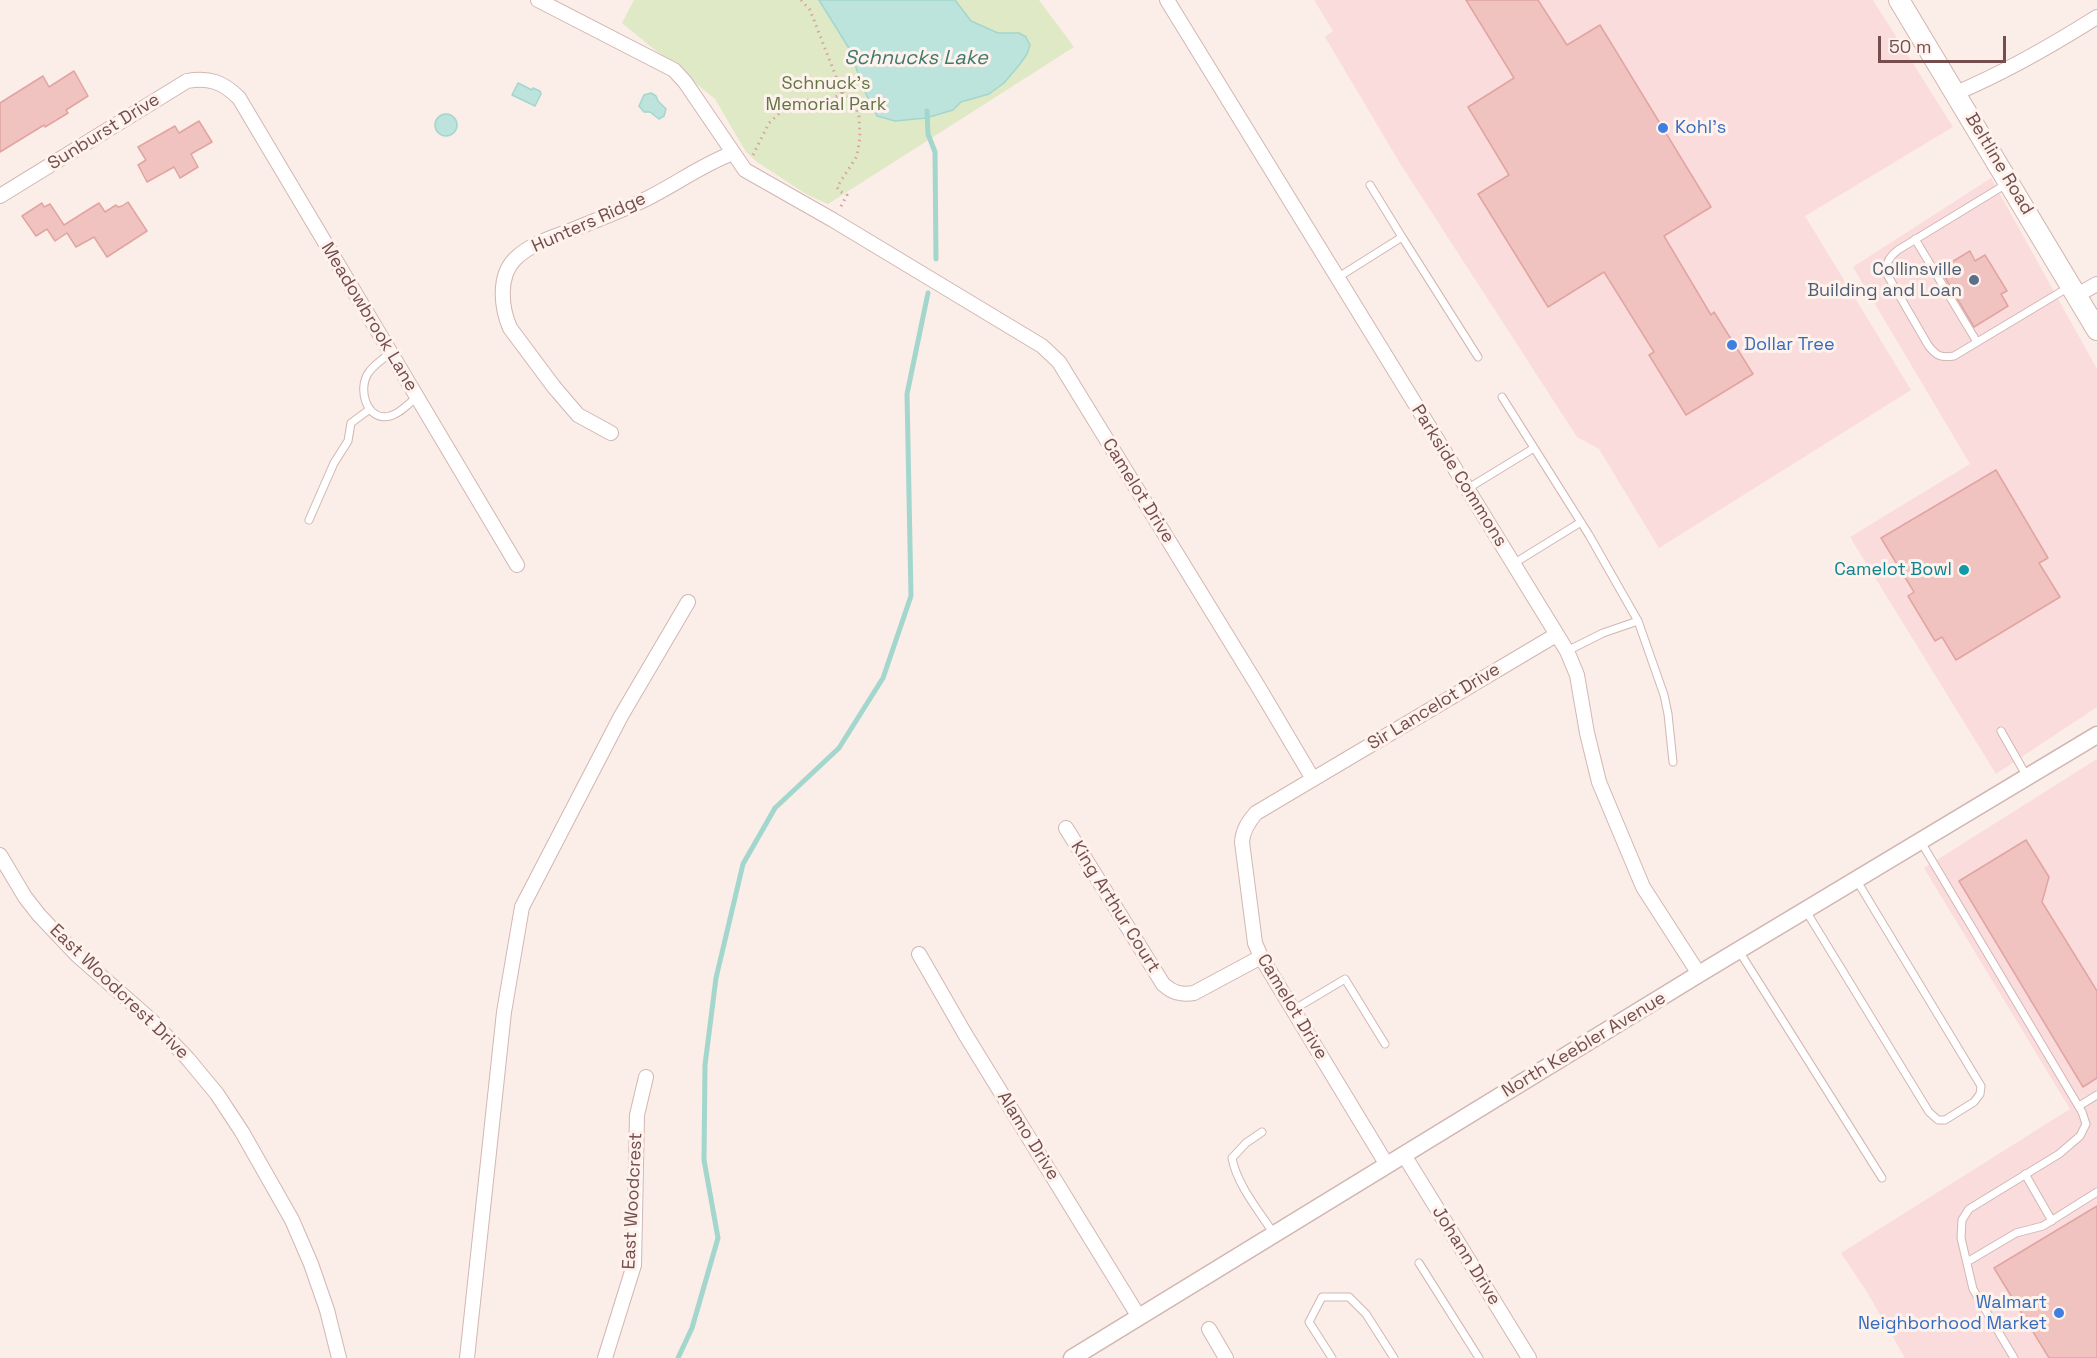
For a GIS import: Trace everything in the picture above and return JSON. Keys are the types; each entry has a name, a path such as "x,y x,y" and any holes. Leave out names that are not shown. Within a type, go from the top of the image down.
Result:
{"main road":[{"name":"Beltline Road","path":"1899,0 2097,330"}],"street":[{"name":"Camelot Drive","path":"538,0 674,70 685,82 745,170 833,219 1042,346 1059,362 1313,779 1256,813 1247,823 1243,833 1242,843 1255,943 1261,957 1387,1165"},
{"name":"Parkside Commons","path":"1167,0 1567,651 1577,675 1599,782 1643,887 1699,974"},
{"path":"1956,93 1998,76 2097,17"},
{"name":"Sunburst Drive","path":"0,196 187,81 211,80"},
{"name":"Meadowbrook Lane","path":"211,80 229,88 238,98 517,564"},
{"name":"Hunters Ridge","path":"611,433 578,415 510,328 502,300 502,288 509,268 515,259 527,250 548,239 646,199 715,159 733,153"},
{"path":"2074,291 2097,284"},
{"path":"467,1358 504,1012 522,907 621,716 688,602"},
{"name":"Sir Lancelot Drive","path":"1313,779 1556,635"},
{"name":"North Keebler Avenue","path":"1072,1358 1699,974 2097,735"},
{"name":"King Arthur Court","path":"1066,828 1163,984 1170,991 1183,994 1194,993 1261,957"},
{"name":"East Woodcrest Drive","path":"0,855 25,897 39,915 77,955 151,1020 188,1059 242,1132 292,1220 311,1264 327,1310 339,1358"},
{"name":"Alamo Drive","path":"919,954 965,1034 1139,1317"},
{"name":"East Woodcrest","path":"605,1358 634,1265 637,1115 646,1077"},
{"name":"Johann Drive","path":"1404,1155 1529,1358"},
{"path":"1209,1329 1226,1358"}],"lane":[{"path":"2010,182 1890,256 1885,266 1888,276 1928,345 1936,355 1944,358 1954,356 2074,291"},
{"path":"1370,185 1478,357"},
{"path":"1337,278 1402,237"},
{"path":"1916,240 1977,342"},
{"path":"390,353 369,371 363,390 364,400 378,416 389,417 417,397"},
{"path":"1502,397 1581,522 1638,621 1664,695 1673,762"},
{"path":"309,520 334,463 348,441 351,423 370,409"},
{"path":"1467,489 1534,448"},
{"path":"1513,564 1581,522"},
{"path":"1567,651 1604,633 1638,621"},
{"path":"2001,731 2028,778"},
{"path":"1921,842 2079,1106 2086,1124 2080,1136 2059,1154 1969,1209 1962,1220 1961,1238 1973,1289 2014,1358"},
{"path":"1806,911 1929,1113 1938,1120 1945,1120 1974,1102 1980,1094 1981,1086 1857,880"},
{"path":"1739,951 1882,1178"},
{"path":"1293,1010 1346,979 1385,1044"},
{"path":"2079,1106 2097,1095"},
{"path":"1262,1132 1246,1143 1232,1158 1233,1167 1274,1234"},
{"path":"2025,1174 2052,1221"},
{"path":"1967,1263 2016,1233 2043,1226 2097,1192"},
{"path":"1419,1263 1479,1358"},
{"path":"1332,1358 1309,1322 1322,1298 1349,1297 1366,1314 1394,1358"}],"path":[{"path":"801,0 810,10 843,92 854,101 859,117 860,137 857,156 837,187 839,191 848,195 833,219"},
{"path":"745,170 769,123 790,100 819,103 834,99 843,92"}],"shaded area":[{"path":"1314,0 1873,0 1953,127 1805,216 1911,390 1659,548 1599,449 1577,437 1401,165 1325,37 1333,31"},
{"path":"1991,178 2097,369 2097,707 1996,774 1850,537 1970,464 1853,267"},
{"path":"2097,759 2097,1358 1905,1358 1867,1292 1841,1253 2070,1109 1924,868"}],"green space":[{"name":"Schnuck's Memorial Park","path":"634,0 1039,0 1074,47 828,204 806,194 757,162 746,152 715,99 622,23"}],"water":[{"name":"Schnucks Lake","path":"819,0 955,0 971,21 998,33 1019,33 1026,37 1030,45 1020,64 1004,83 989,94 961,102 953,110 926,118 895,121 877,116 863,88 850,50"},
{"path":"518,83 540,91 541,94 535,106 512,95"},
{"path":"651,93 666,109 664,116 659,119 650,112 644,112 639,106 644,95"},
{"path":"446,114 454,117 457,125 454,133 446,136 438,133 435,125 438,117"}],"building":[{"path":"1466,0 1538,0 1567,45 1600,25 1711,207 1664,236 1711,315 1714,312 1753,374 1686,415 1649,355 1654,352 1604,272 1548,307 1478,194 1509,175 1468,107 1514,78"},
{"path":"74,71 88,96 66,110 68,113 0,152 0,103 43,76 49,87"},
{"path":"199,121 212,142 191,154 198,167 180,178 174,167 147,182 138,165 146,160 138,147 175,126 179,133"},
{"path":"128,202 147,231 107,257 94,237 76,247 67,233 55,241 47,229 36,236 22,216 42,203 44,207 50,204 64,225 99,203 105,212 116,205 122,206"},
{"name":"Collinsville Building and Loan","path":"1970,251 1975,261 1985,255 2007,291 2001,294 2008,306 1974,327 1940,269"},
{"name":"Camelot Bowl","path":"1996,470 2048,558 2039,563 2060,597 1956,660 1942,637 1935,641 1908,596 1914,592 1881,538"},
{"path":"2026,840 2049,877 2042,902 2097,991 2097,1078 2083,1087 1959,881"},
{"name":"Walmart Neighborhood Market","path":"2097,1206 2097,1358 2049,1358 1994,1268"}],"waterway":[{"path":"927,111 928,134 935,152 936,259"},
{"path":"678,1358 692,1328 718,1238 704,1160 705,1065 716,978 743,864 775,808 839,748 883,678 911,596 907,394 928,293"}],"place":[{"name":"Kohl's","path":"1663,128"},
{"name":"Collinsville Building and Loan","path":"1974,280"},
{"name":"Dollar Tree","path":"1732,345"},
{"name":"Camelot Bowl","path":"1964,570"},
{"name":"Walmart Neighborhood Market","path":"2059,1313"}]}
